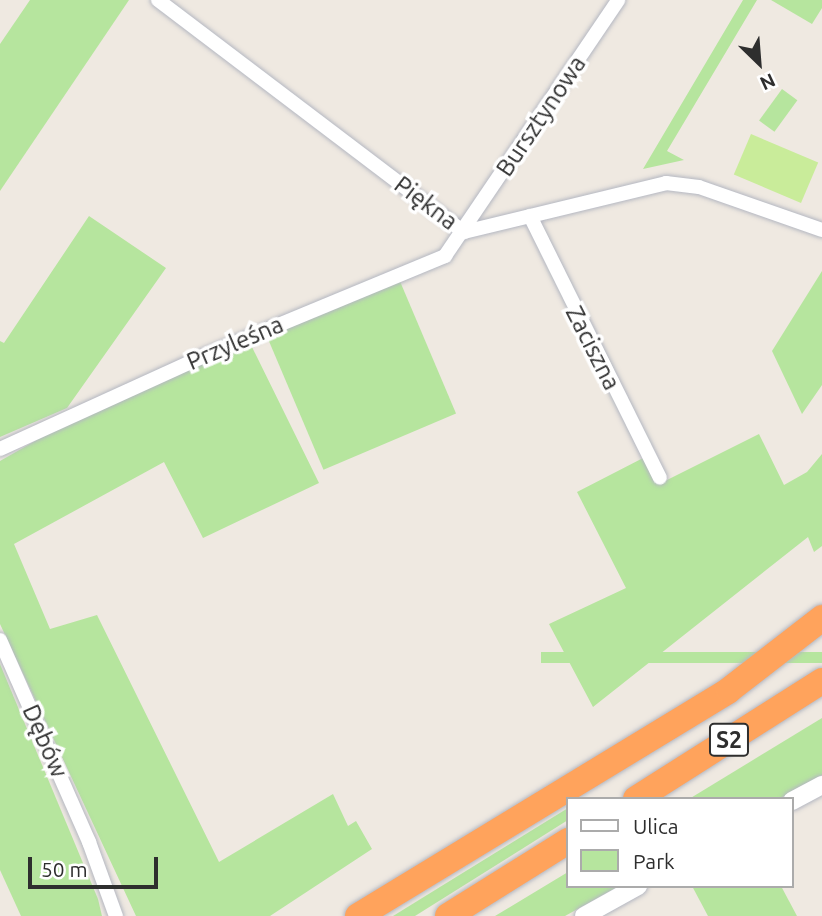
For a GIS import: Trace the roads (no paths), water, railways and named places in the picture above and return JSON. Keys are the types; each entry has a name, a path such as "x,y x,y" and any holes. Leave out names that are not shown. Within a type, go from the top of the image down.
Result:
{"highway":[{"path":"729,690 822,618"},
{"name":"S2","path":"358,916 822,632"},
{"name":"S2","path":"639,797 822,681"},
{"path":"448,916 566,842"}],"street":[{"name":"Piękna","path":"158,0 464,232 626,190 681,183 822,230"},
{"name":"Bursztynowa","path":"464,232 618,0"},
{"name":"Zaciszna","path":"530,216 660,478"},
{"name":"Przyleśna","path":"0,449 206,355 425,265 452,250 464,232"},
{"name":"Dębów","path":"0,640 89,842 116,916"},
{"path":"794,800 822,785"},
{"path":"584,916 634,888"}]}
